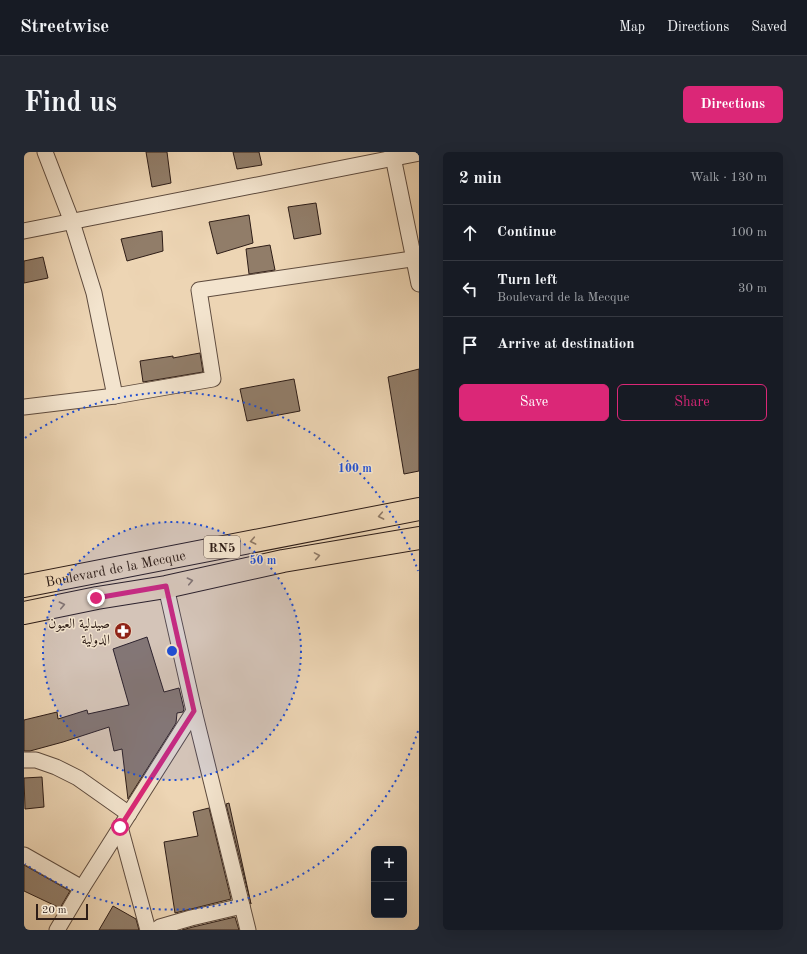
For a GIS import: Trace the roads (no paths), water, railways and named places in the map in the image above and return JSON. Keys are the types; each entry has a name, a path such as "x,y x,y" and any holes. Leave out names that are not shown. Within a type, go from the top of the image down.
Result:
{"main road":[{"name":"Boulevard de la Mecque","path":"24,586 419,508"},
{"name":"Boulevard de la Mecque","path":"24,613 96,598 166,586 283,561 419,538"}],"street":[{"path":"45,152 72,222 94,293 114,396"},
{"path":"24,231 393,155 419,153"},
{"path":"393,155 416,258 419,284"},
{"path":"24,407 114,396 213,379 199,290 416,258"},
{"path":"166,586 194,711 248,930"},
{"path":"57,930 120,827 194,711"},
{"path":"24,760 36,760 78,778 129,814"},
{"path":"120,827 148,930"},
{"path":"24,855 82,888"},
{"path":"156,930 160,927 191,918 242,906"}],"place":[{"name":"صيدلية العيون الدولية","path":"123,631"}]}
